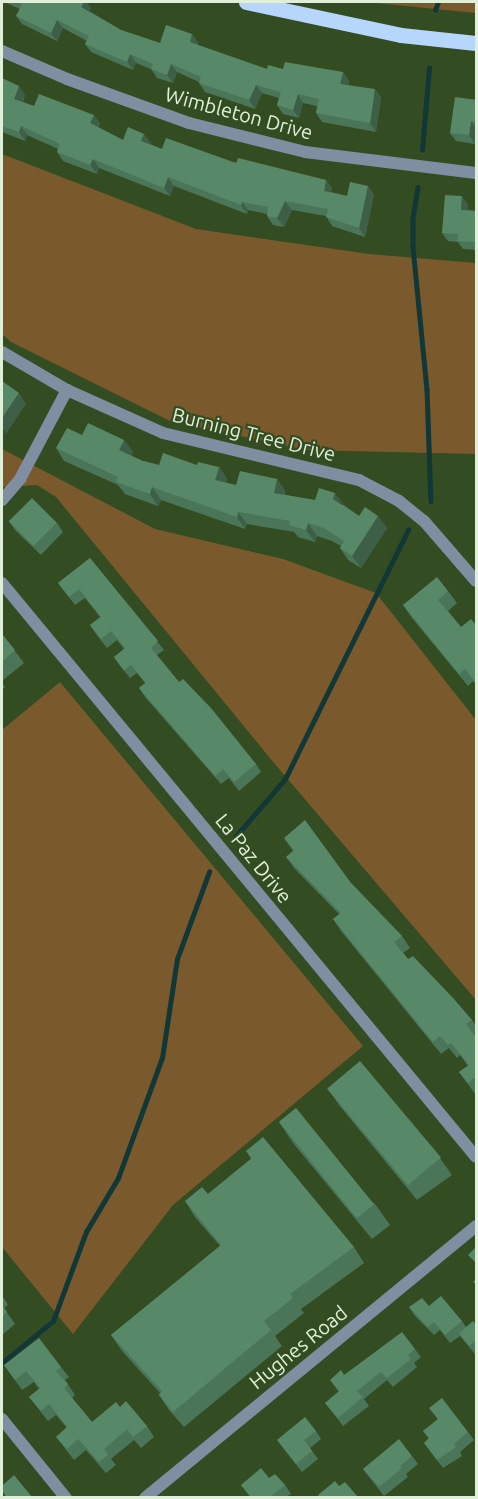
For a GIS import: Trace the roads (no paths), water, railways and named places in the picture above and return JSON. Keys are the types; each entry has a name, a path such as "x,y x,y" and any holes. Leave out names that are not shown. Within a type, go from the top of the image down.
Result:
{"main road":[{"path":"246,2 401,35 477,43"}],"street":[{"name":"Wimbleton Drive","path":"2,51 67,79 189,123 305,152 477,173"},
{"name":"Burning Tree Drive","path":"2,352 67,390 163,433 359,480 399,501 424,521 477,581"},
{"path":"2,500 20,479 67,390"},
{"name":"La Paz Drive","path":"2,583 477,1157"},
{"name":"Hughes Road","path":"145,1497 477,1226"},
{"path":"2,1419 66,1497"}],"waterway":[{"path":"435,10 438,2"},
{"path":"422,150 429,68"},
{"path":"418,187 413,220 413,247 427,389 431,501"},
{"path":"236,836 285,779 408,530"},
{"path":"2,1363 53,1321 86,1232 118,1178 162,1058 177,959 209,872"}]}
